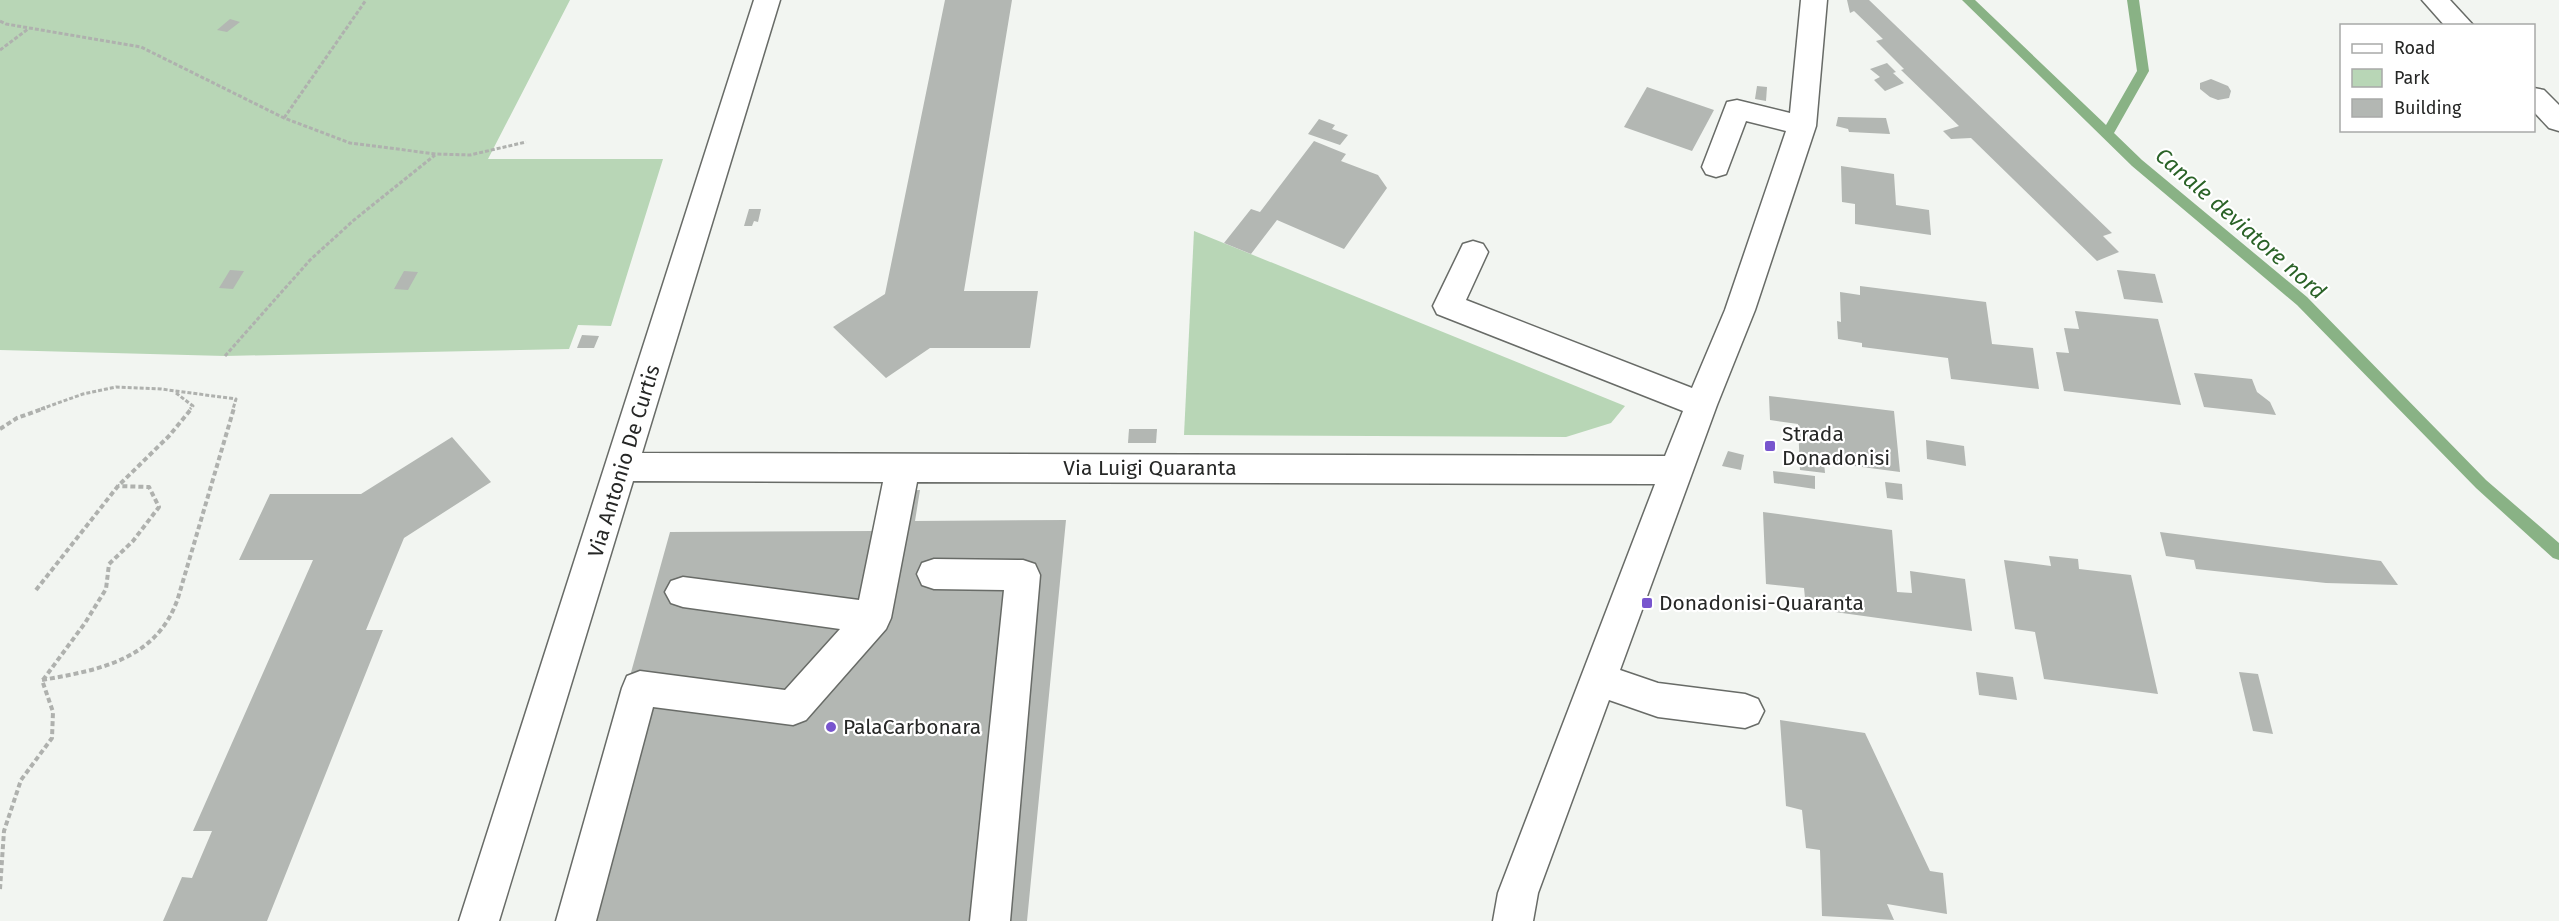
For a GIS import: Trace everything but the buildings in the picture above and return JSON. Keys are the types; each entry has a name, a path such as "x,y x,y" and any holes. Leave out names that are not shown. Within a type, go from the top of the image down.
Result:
{"street":[{"name":"Via Antonio De Curtis","path":"479,921 767,0"},
{"path":"1513,921 1518,893 1701,405 1740,310 1803,126 1814,0"},
{"path":"2435,0 2459,24"},
{"path":"2535,98 2559,122"},
{"path":"1716,167 1737,109 1803,126"},
{"path":"1473,252 1448,306 1701,405"},
{"name":"Via Luigi Quaranta","path":"622,467 1678,470"},
{"path":"576,921 640,688 793,708 873,618 903,467"},
{"path":"934,574 1023,575 990,921"},
{"path":"683,592 873,618"},
{"path":"1598,680 1658,700 1745,711"}],"path":[{"path":"284,118 366,0"},
{"path":"0,21 6,24 141,47 284,118 350,143 436,154 470,155 526,142"},
{"path":"0,50 28,28"},
{"path":"225,356 310,260 354,220 436,154"},
{"path":"0,429 19,418 79,395 114,387 146,387 236,399 197,537 173,610 160,633 133,652 92,671 42,680"},
{"path":"36,590 118,486 169,436 193,406 175,392"},
{"path":"42,680 85,623 105,589 110,564 133,541 159,507 149,488 118,486"},
{"path":"0,889 4,831 21,780 52,738 53,712 42,680"}],"green space":[{"path":"0,0 570,0 488,159 663,159 611,326 578,325 569,349 225,356 0,350"},
{"path":"1194,231 1625,406 1611,423 1566,437 1184,435"}],"waterway":[{"name":"Canale deviatore nord","path":"1968,0 2137,163 2302,301 2481,484 2559,553"},
{"path":"2107,134 2143,71 2133,0"}],"place":[{"name":"Strada Donadonisi","path":"1770,446"},
{"name":"Donadonisi-Quaranta","path":"1647,603"},
{"name":"PalaCarbonara","path":"831,727"}]}
